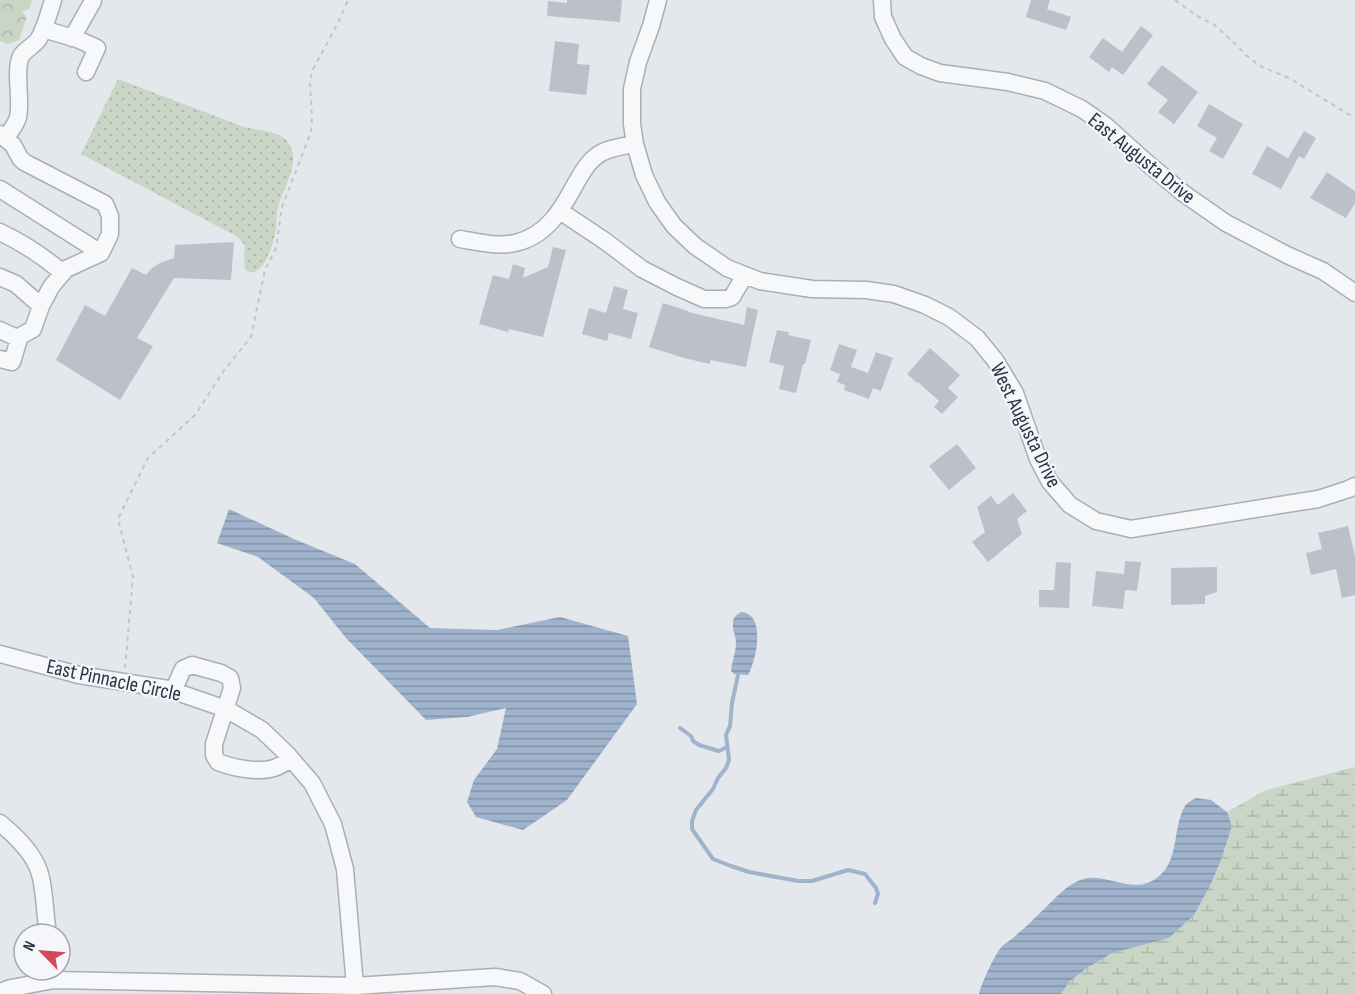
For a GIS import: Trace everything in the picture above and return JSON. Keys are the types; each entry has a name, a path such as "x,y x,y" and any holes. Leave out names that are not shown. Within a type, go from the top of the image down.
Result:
{"street":[{"path":"0,330 17,338 33,329 51,287 66,269 100,253 110,234 110,216 105,204 24,162 13,145 3,136 18,117 21,57 40,36 53,0"},
{"name":"West Augusta Drive","path":"658,0 638,62 632,89 632,124 635,144 644,175 657,202 674,226 695,246 727,268 760,281 812,289 867,290 894,294 948,317 977,338 995,360 1015,393 1038,459 1050,482 1070,505 1096,521 1131,529 1318,499 1355,486"},
{"name":"East Augusta Drive","path":"882,0 883,18 892,39 905,57 940,73 1008,82 1046,91 1106,125 1183,193 1226,223 1323,271 1355,293"},
{"path":"72,38 93,1"},
{"path":"43,29 98,48 86,72"},
{"path":"460,239 494,245 516,243 534,236 554,220 590,162 603,152 635,144"},
{"path":"0,189 100,253"},
{"path":"560,211 642,269 704,299 732,297 745,275"},
{"path":"0,232 23,243 63,273"},
{"path":"0,277 16,284 41,306"},
{"path":"0,359 12,362 20,336"},
{"name":"East Pinnacle Circle","path":"0,654 79,675 172,691 226,709 262,730 312,783 333,824 345,869 355,986"},
{"path":"172,691 183,669 192,665 221,673 230,678 232,688 214,744 214,755 218,762 240,768 266,770 291,759"},
{"path":"0,822 16,836 30,854 41,876 47,922"},
{"path":"72,981 355,986 495,977 520,981 543,994"},
{"path":"0,992 48,982"}],"path":[{"path":"125,674 133,577 118,519 148,458 195,415 225,369 251,337 265,270 276,248 282,207 311,132 312,70 348,0"},
{"path":"1175,0 1216,26 1260,66 1289,78 1355,116"}],"green space":[{"path":"0,0 32,0 29,9 22,12 27,17 19,40 8,44 0,41"},
{"path":"118,79 244,127 279,135 287,141 292,149 293,158 290,176 279,203 272,246 265,261 256,271 251,272 245,269 245,246 238,237 81,154"},
{"path":"1355,767 1355,994 1061,994 1069,982 1112,952 1169,938 1194,915 1210,886 1232,826 1227,812 1266,790"}],"water":[{"path":"229,509 355,564 430,628 497,630 560,617 628,636 637,704 567,800 523,830 476,817 467,802 474,780 497,749 506,708 467,717 426,720 346,638 314,598 258,557 217,543"},
{"path":"741,612 749,615 757,629 754,660 748,675 734,674 731,671 736,642 733,621"},
{"path":"1196,798 1211,800 1227,812 1232,826 1210,886 1194,915 1169,938 1112,953 1069,982 1061,994 979,994 1001,947 1022,931 1075,882 1097,878 1133,885 1150,882 1158,877 1170,862 1178,824 1185,806"}],"building":[{"path":"567,0 622,0 620,22 547,16 548,1 567,3"},
{"path":"1031,0 1050,0 1047,9 1071,17 1066,30 1026,17"},
{"path":"1141,26 1153,35 1123,75 1112,67 1109,72 1089,57 1103,38 1122,52"},
{"path":"555,41 579,44 577,64 590,65 586,95 549,91"},
{"path":"1162,65 1198,92 1174,124 1158,112 1168,100 1147,84"},
{"path":"1209,104 1243,124 1223,159 1209,151 1217,138 1197,126"},
{"path":"1304,131 1316,138 1304,159 1299,156 1281,189 1252,174 1267,146 1288,158"},
{"path":"1327,172 1355,191 1355,203 1346,218 1310,198"},
{"path":"234,242 231,280 174,278 137,338 153,346 120,400 56,360 85,305 105,316 132,268 146,275 160,263 174,258 175,245"},
{"path":"553,247 566,250 543,337 509,329 508,332 479,324 493,275 509,279 513,264 525,268 523,278 548,267"},
{"path":"614,286 628,290 623,309 638,313 631,339 609,333 607,341 582,334 589,308 606,313"},
{"path":"663,303 688,312 744,325 747,307 758,310 746,367 711,360 710,364 649,347"},
{"path":"777,330 811,340 796,393 779,389 784,366 769,362"},
{"path":"839,344 857,350 851,367 868,373 876,352 893,358 881,391 873,388 869,399 844,390 845,385 837,382 840,374 830,370"},
{"path":"930,348 960,375 948,388 958,397 942,414 934,407 939,401 907,374"},
{"path":"957,444 976,468 949,490 929,466"},
{"path":"1013,493 1027,511 1017,519 1022,534 988,562 972,542 985,532 977,507 991,496 998,505"},
{"path":"1348,526 1355,556 1355,595 1342,598 1336,569 1311,575 1306,553 1322,549 1318,533"},
{"path":"1125,561 1141,562 1137,591 1125,590 1123,609 1092,606 1096,571 1124,574"},
{"path":"1056,562 1071,563 1069,608 1039,607 1039,590 1054,590"},
{"path":"1217,567 1217,592 1205,596 1205,604 1171,605 1171,568"}],"waterway":[{"path":"738,675 730,726 726,735 729,760 713,789 696,810 692,829 713,859 749,872 798,881 812,881 848,870 865,874 876,888 878,894 875,903"},
{"path":"680,728 699,745 719,751 727,747"}]}
